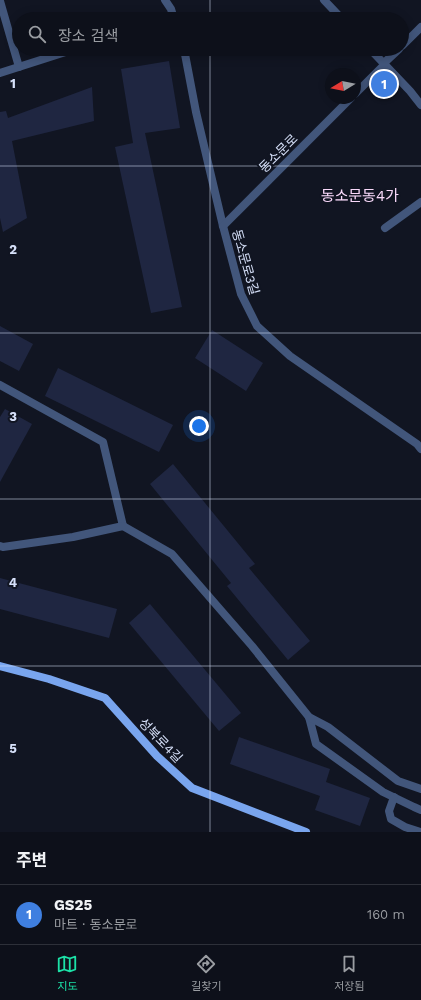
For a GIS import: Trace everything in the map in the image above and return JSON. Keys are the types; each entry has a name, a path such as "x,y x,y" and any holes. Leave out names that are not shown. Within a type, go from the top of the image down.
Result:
{"street":[{"path":"165,0 172,12"},
{"path":"324,0 335,12"},
{"path":"0,1 12,43"},
{"path":"409,39 421,27"},
{"path":"16,56 19,67"},
{"path":"0,73 53,56"},
{"name":"동소문로3길","path":"185,56 196,112 241,294 257,326 290,356 417,444 421,449"},
{"path":"377,56 421,105"},
{"path":"361,88 391,56"},
{"name":"동소문로","path":"223,226 345,104"},
{"path":"385,228 421,202"},
{"path":"0,385 103,442 123,526"},
{"path":"0,551 123,526 172,554 252,646 308,717 316,744 383,792 421,810"},
{"path":"0,546 3,547 73,537"},
{"name":"성북로4길","path":"2,668 50,679 105,698 157,756 192,788 306,832"},
{"path":"308,717 328,727 398,781 421,789"},
{"path":"394,797 390,811 391,819 405,827 420,832"}],"building":[{"path":"169,61 180,128 145,133 182,307 151,313 115,147 133,143 121,69"},
{"path":"92,87 94,121 12,141 27,218 3,232 0,218 0,112 6,111 8,118"},
{"path":"0,326 33,344 19,371 0,361"},
{"path":"212,330 263,363 246,391 195,358"},
{"path":"58,368 173,425 159,452 45,396"},
{"path":"5,409 32,424 0,482 0,417"},
{"path":"173,464 255,564 249,568 310,641 288,660 227,586 231,583 150,484"},
{"path":"0,578 117,609 109,638 0,609"},
{"path":"150,604 241,713 219,731 129,623"},
{"path":"239,737 330,769 326,782 370,798 360,826 315,810 320,796 230,764"}],"place":[{"name":"GS25","path":"384,84"}],"district":[{"name":"동소문동4가","path":"360,196"}]}
